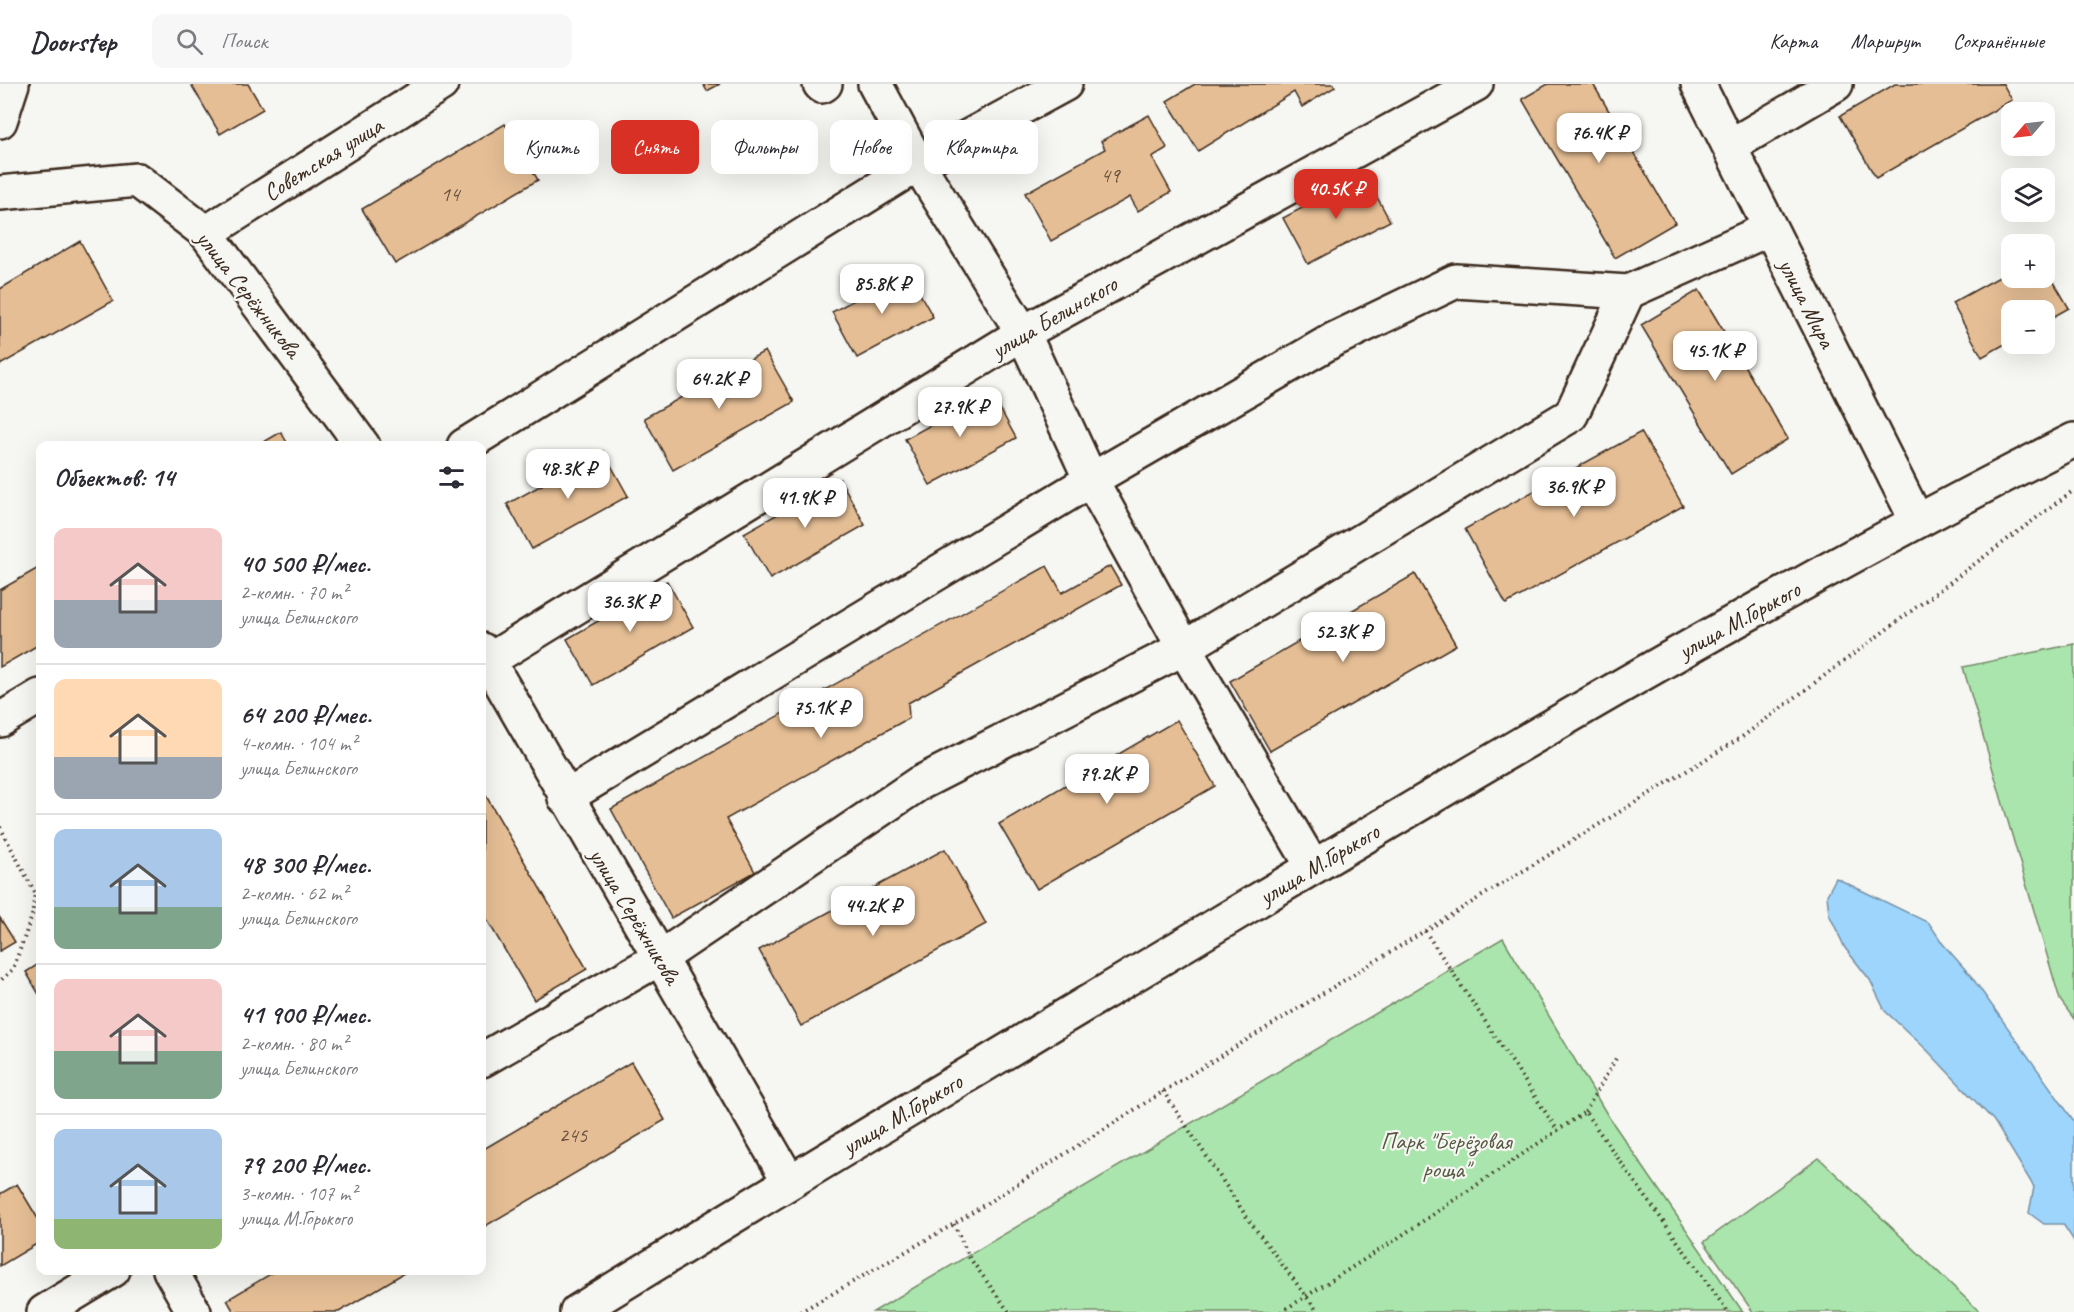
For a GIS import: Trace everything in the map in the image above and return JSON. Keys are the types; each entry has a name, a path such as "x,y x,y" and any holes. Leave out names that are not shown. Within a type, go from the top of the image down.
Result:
{"street":[{"path":"0,121 12,84"},
{"name":"Советская улица","path":"206,234 441,84"},
{"path":"820,84 822,86 825,84"},
{"path":"875,84 918,164 1023,333 1091,480 1184,648 1313,867"},
{"path":"472,441 918,164 1065,84"},
{"name":"улица Белинского","path":"486,654 1023,333 1476,84"},
{"name":"улица Мира","path":"1698,84 1917,521"},
{"path":"1730,146 1836,84"},
{"name":"улица Серёжникова","path":"0,193 137,180 206,234 359,441"},
{"path":"565,798 1091,480 1333,340 1456,281 1628,292 1769,229"},
{"path":"486,1058 660,958 918,784 1184,648 1571,415 1628,292"},
{"name":"улица М.Горького","path":"577,1312 789,1181 1313,867 1636,677 1917,521 2074,440"},
{"name":"улица Серёжникова","path":"486,657 565,798 789,1181"},
{"path":"0,720 36,698"},
{"path":"44,1312 105,1275"},
{"path":"173,1275 194,1312"}],"path":[{"path":"800,1312 954,1224 1163,1091 1742,737 2074,490"},
{"path":"0,827 35,893 32,916 13,969 0,981"},
{"path":"1425,931 1558,1131"},
{"path":"1281,1312 1585,1112 1617,1055"},
{"path":"1163,1091 1248,1219 1318,1312"},
{"path":"1585,1112 1728,1312"},
{"path":"954,1224 969,1257 1009,1312"}],"green space":[{"path":"2074,644 2074,1019 2060,1000 1963,667"},
{"name":"Парк \"Берёзовая роща\"","path":"1503,938 1608,1116 1743,1312 873,1312"},
{"path":"1819,1158 1980,1312 1753,1312 1704,1242"}],"water":[{"path":"1836,878 1929,923 1943,944 1971,976 2074,1121 2074,1241 2063,1224 2044,1224 2029,1213 2034,1187 1994,1121 1926,1049 1885,1011 1870,980 1845,948 1829,914 1827,895"}],"building":[{"path":"195,84 248,84 263,109 220,134 192,86"},
{"path":"703,84 720,84 707,91"},
{"path":"1195,84 1334,84 1335,87 1302,107 1294,92 1198,151 1167,101"},
{"path":"1548,84 1593,84 1675,223 1615,258 1522,99"},
{"path":"1895,84 2003,84 2012,100 2001,102 2001,106 1876,178 1840,116"},
{"path":"1149,115 1167,148 1152,157 1171,192 1138,211 1130,197 1051,241 1025,193 1105,149 1101,141"},
{"path":"504,125 504,174 534,174 538,180 395,264 362,209"},
{"path":"1365,175 1390,221 1308,264 1283,218"},
{"path":"80,241 113,301 0,365 0,289"},
{"path":"907,271 933,317 857,358 832,312"},
{"path":"2001,276 2001,288 2055,288 2055,284 2069,308 2055,316 2055,300 2001,300 2001,346 1982,357 1952,303"},
{"path":"1699,290 1788,439 1731,474 1641,325"},
{"path":"765,351 794,402 673,470 644,418"},
{"path":"991,392 1016,438 930,485 905,439"},
{"path":"281,432 286,441 266,441"},
{"path":"1641,432 1683,506 1506,604 1465,529"},
{"path":"603,451 628,496 532,549 507,504"},
{"path":"840,479 865,525 770,579 744,533"},
{"path":"1047,566 1062,593 1110,566 1121,585 908,703 909,718 726,819 755,872 671,918 611,809"},
{"path":"36,569 36,646 0,667 0,590"},
{"path":"1415,574 1456,645 1270,751 1230,681"},
{"path":"667,581 693,627 593,685 567,639"},
{"path":"1177,720 1215,786 1037,889 999,824"},
{"path":"486,796 587,969 534,1000 486,918"},
{"path":"945,849 986,924 801,1026 759,950"},
{"path":"0,918 15,942 0,951"},
{"path":"36,966 36,989 26,972"},
{"path":"631,1062 665,1120 486,1226 486,1148"},
{"path":"17,1184 36,1215 36,1244 0,1266 0,1194"},
{"path":"269,1275 401,1275 339,1312 234,1312 227,1300"}]}
